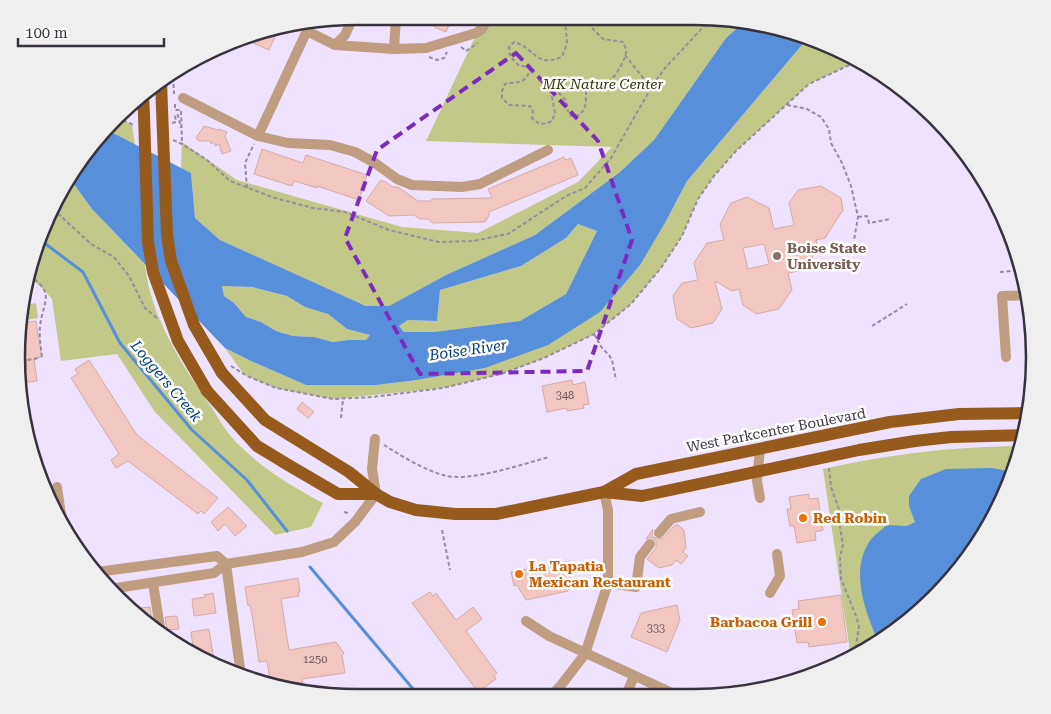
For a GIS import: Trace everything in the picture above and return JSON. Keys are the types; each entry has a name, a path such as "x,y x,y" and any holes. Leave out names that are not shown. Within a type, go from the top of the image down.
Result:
{"main road":[{"name":"West Parkcenter Boulevard","path":"161,89 167,235 171,261 194,325 224,368 265,420 349,472 376,494 390,502 416,510 455,514 496,514 604,492 642,496 859,450 951,437 1017,435"},
{"name":"West Parkcenter Boulevard","path":"143,103 148,242 153,272 178,341 207,391 257,446 338,494 376,494"},
{"name":"West Parkcenter Boulevard","path":"604,492 636,474 890,422 960,414 1021,412"}],"street":[{"path":"335,45 345,35 349,25"},
{"path":"394,50 396,25"},
{"path":"311,28 335,45 394,50 426,48 455,41 476,34 484,25"},
{"path":"258,136 308,29"},
{"path":"184,98 258,136 288,143 330,145 355,152 375,163 397,179 412,185 462,187 480,184 548,150"},
{"path":"1006,357 1002,296 1020,294"},
{"path":"118,588 154,584 214,573 226,564 302,552 334,542 356,522 376,494 372,469 375,439"},
{"path":"760,449 757,481 760,498"},
{"path":"57,487 62,509"},
{"path":"557,689 585,654 608,583 608,510 604,492"},
{"path":"659,533 671,519 700,512"},
{"path":"608,583 636,587 640,557 650,544"},
{"path":"770,593 780,576 777,554"},
{"path":"103,571 217,556 226,564 240,667"},
{"path":"154,584 159,623"},
{"path":"526,621 549,636 585,654 663,689"},
{"path":"629,689 634,676"}],"path":[{"path":"565,25 567,42 562,57 552,60 541,60 519,44 514,42 510,47 510,56 518,66 527,67 530,70 528,76 520,83 505,84 502,98 509,105 530,106 534,111 532,118 537,123 545,125 552,121 555,113 553,93 557,92 564,96 568,102 569,115 575,117 582,114 586,106 585,95 587,85 592,82 598,84 608,82 616,73 626,55 626,48 623,42 603,39 589,25"},
{"path":"173,140 207,160 230,181 275,198 314,208 345,212 389,230 439,242 473,241 508,234 566,196 585,188 611,158 665,68 705,25"},
{"path":"626,55 652,88"},
{"path":"224,368 276,388 343,399 443,388 501,374 544,358 594,334 631,304 661,268 682,236 698,199 714,176 736,151 809,84 851,64"},
{"path":"173,81 175,110 181,110 182,144"},
{"path":"787,105 807,109 821,117 830,129 831,143 842,163 851,186 858,217 854,240"},
{"path":"176,122 175,115 178,114 179,126 181,128"},
{"path":"124,120 139,127"},
{"path":"247,188 245,163 258,136"},
{"path":"58,213 91,244 114,256 130,276 145,308 164,323"},
{"path":"858,217 867,216 869,223 890,219"},
{"path":"1000,272 1015,271"},
{"path":"25,360 41,358 40,325 46,296 44,290 34,280"},
{"path":"872,326 907,304"},
{"path":"594,334 612,360 616,380"},
{"path":"341,418 343,399"},
{"path":"375,439 399,454 443,476 458,477 504,469 549,456"},
{"path":"828,466 830,487 840,512 843,545 840,557 841,578 859,626 856,647"},
{"path":"344,512 348,513"},
{"path":"442,530 450,570"}],"highlighted area":[{"path":"516,53 598,141 632,240 587,371 420,374 345,238 377,150"}],"green space":[{"name":"MK Nature Center","path":"481,25 694,25 737,28 726,38 654,140 620,172 535,235 446,275 389,306 366,306 220,240 195,218 191,173 181,168 182,142 237,180 402,227 478,233 578,182 612,147 426,141"},
{"path":"803,44 851,64 809,84 736,151 714,176 698,199 682,236 661,268 631,304 594,334 544,358 501,374 443,388 333,399 276,388 247,376 225,348 306,385 376,385 485,368 666,221 687,181"},
{"path":"123,121 132,125 135,145 112,133"},
{"path":"74,184 92,209 145,265 154,303 179,358 235,441 268,470 323,503 311,527 275,535 155,412 117,354 61,361 52,299 34,280 36,271 50,230"},
{"path":"578,224 597,231 566,294 520,321 434,332 404,332 399,326 408,320 437,321 440,290 521,266 566,238"},
{"path":"222,286 252,287 287,296 305,307 328,314 347,329 370,335 366,340 333,342 314,337 293,336 276,331 261,322 246,317 234,303 224,296"},
{"path":"36,303 38,318 27,320 29,304"},
{"path":"1014,446 1001,484 982,523 944,576 929,592 896,620 850,650 823,469 922,452"}],"water":[{"name":"Boise River","path":"737,28 759,31 803,44 687,181 640,265 600,312 548,345 485,368 376,385 306,385 225,348 92,209 74,184 112,133 191,173 195,218 220,240 366,306 389,306 446,275 535,235 620,172 654,140 726,38","holes":["578,224 597,231 566,294 520,321 434,332 404,332 399,326 408,320 437,321 440,290 521,266 566,238","222,286 252,287 287,296 305,307 328,314 347,329 370,335 366,340 333,342 314,337 293,336 276,331 261,322 246,317 234,303 224,296"]},
{"path":"992,468 1006,471 982,523 944,576 913,607 875,635 861,588 861,562 865,550 875,534 887,525 907,526 915,522 909,506 909,496 921,479 946,469"}],"building":[{"path":"435,25 449,25 446,32 434,27"},
{"path":"276,35 269,50 252,42"},
{"path":"204,126 227,132 225,136 231,151 222,154 219,144 215,146 214,142 211,144 210,141 199,141 196,138"},
{"path":"262,149 303,163 306,155 367,175 359,200 317,186 317,188 294,181 292,186 254,174"},
{"path":"564,157 565,160 571,158 578,175 489,212 485,222 433,223 428,219 420,219 414,215 389,216 366,201 380,181 384,181 393,187 398,187 418,201 492,198 488,189"},
{"path":"821,186 841,198 843,210 825,238 816,240 818,249 804,270 788,273 792,290 779,309 756,314 743,305 739,289 732,291 715,281 722,309 713,323 691,328 677,319 673,296 682,283 698,280 694,263 707,243 724,240 720,224 731,203 747,197 769,208 774,229 794,225 789,203 798,190","holes":["764,244 769,264 748,269 743,248"]},
{"path":"36,321 42,357 34,358 37,381 26,382 25,355 27,322"},
{"path":"89,360 137,435 218,498 204,514 201,511 198,514 128,461 116,468 111,460 119,454 71,378 78,374 75,369"},
{"path":"572,380 573,385 585,382 589,404 583,405 584,408 567,411 567,408 547,412 542,386"},
{"path":"302,402 314,412 308,418 297,409"},
{"name":"Red Robin","path":"809,494 809,499 818,498 823,530 815,532 816,540 797,543 794,526 790,526 789,521 787,509 791,509 789,497"},
{"path":"228,507 247,526 235,536 225,524 218,531 211,522"},
{"path":"675,525 684,530 686,547 683,552 688,556 681,564 676,560 672,565 659,568 647,559 656,548 656,541 651,537 646,539 653,529 652,535 654,538 662,539"},
{"path":"570,561 573,574 570,574 568,591 526,600 517,585 514,586 511,572"},
{"path":"298,578 299,596 281,599 289,650 336,642 344,653 342,655 345,673 302,679 303,684 270,678 267,661 259,662 252,614 250,605 248,606 245,587"},
{"path":"430,592 433,596 436,593 456,620 473,607 482,619 466,631 497,673 494,675 496,679 482,689 476,689 412,603"},
{"path":"213,593 216,613 194,616 192,599 205,597 204,595"},
{"path":"841,595 847,642 809,647 808,642 797,643 792,610 799,609 798,601"},
{"path":"677,605 680,620 667,652 631,637 641,613"},
{"path":"150,607 151,617 140,609"},
{"path":"177,616 179,629 167,628 165,617"},
{"path":"209,629 213,657 193,646 191,632"}],"waterway":[{"name":"Loggers Creek","path":"45,244 83,272 120,343 192,430 247,480 287,531"},
{"name":"Loggers Creek","path":"310,567 413,689"}],"place":[{"name":"Boise State University","path":"777,256"},
{"name":"Red Robin","path":"803,518"},
{"name":"La Tapatia Mexican Restaurant","path":"519,574"},
{"name":"Barbacoa Grill","path":"822,622"}]}
